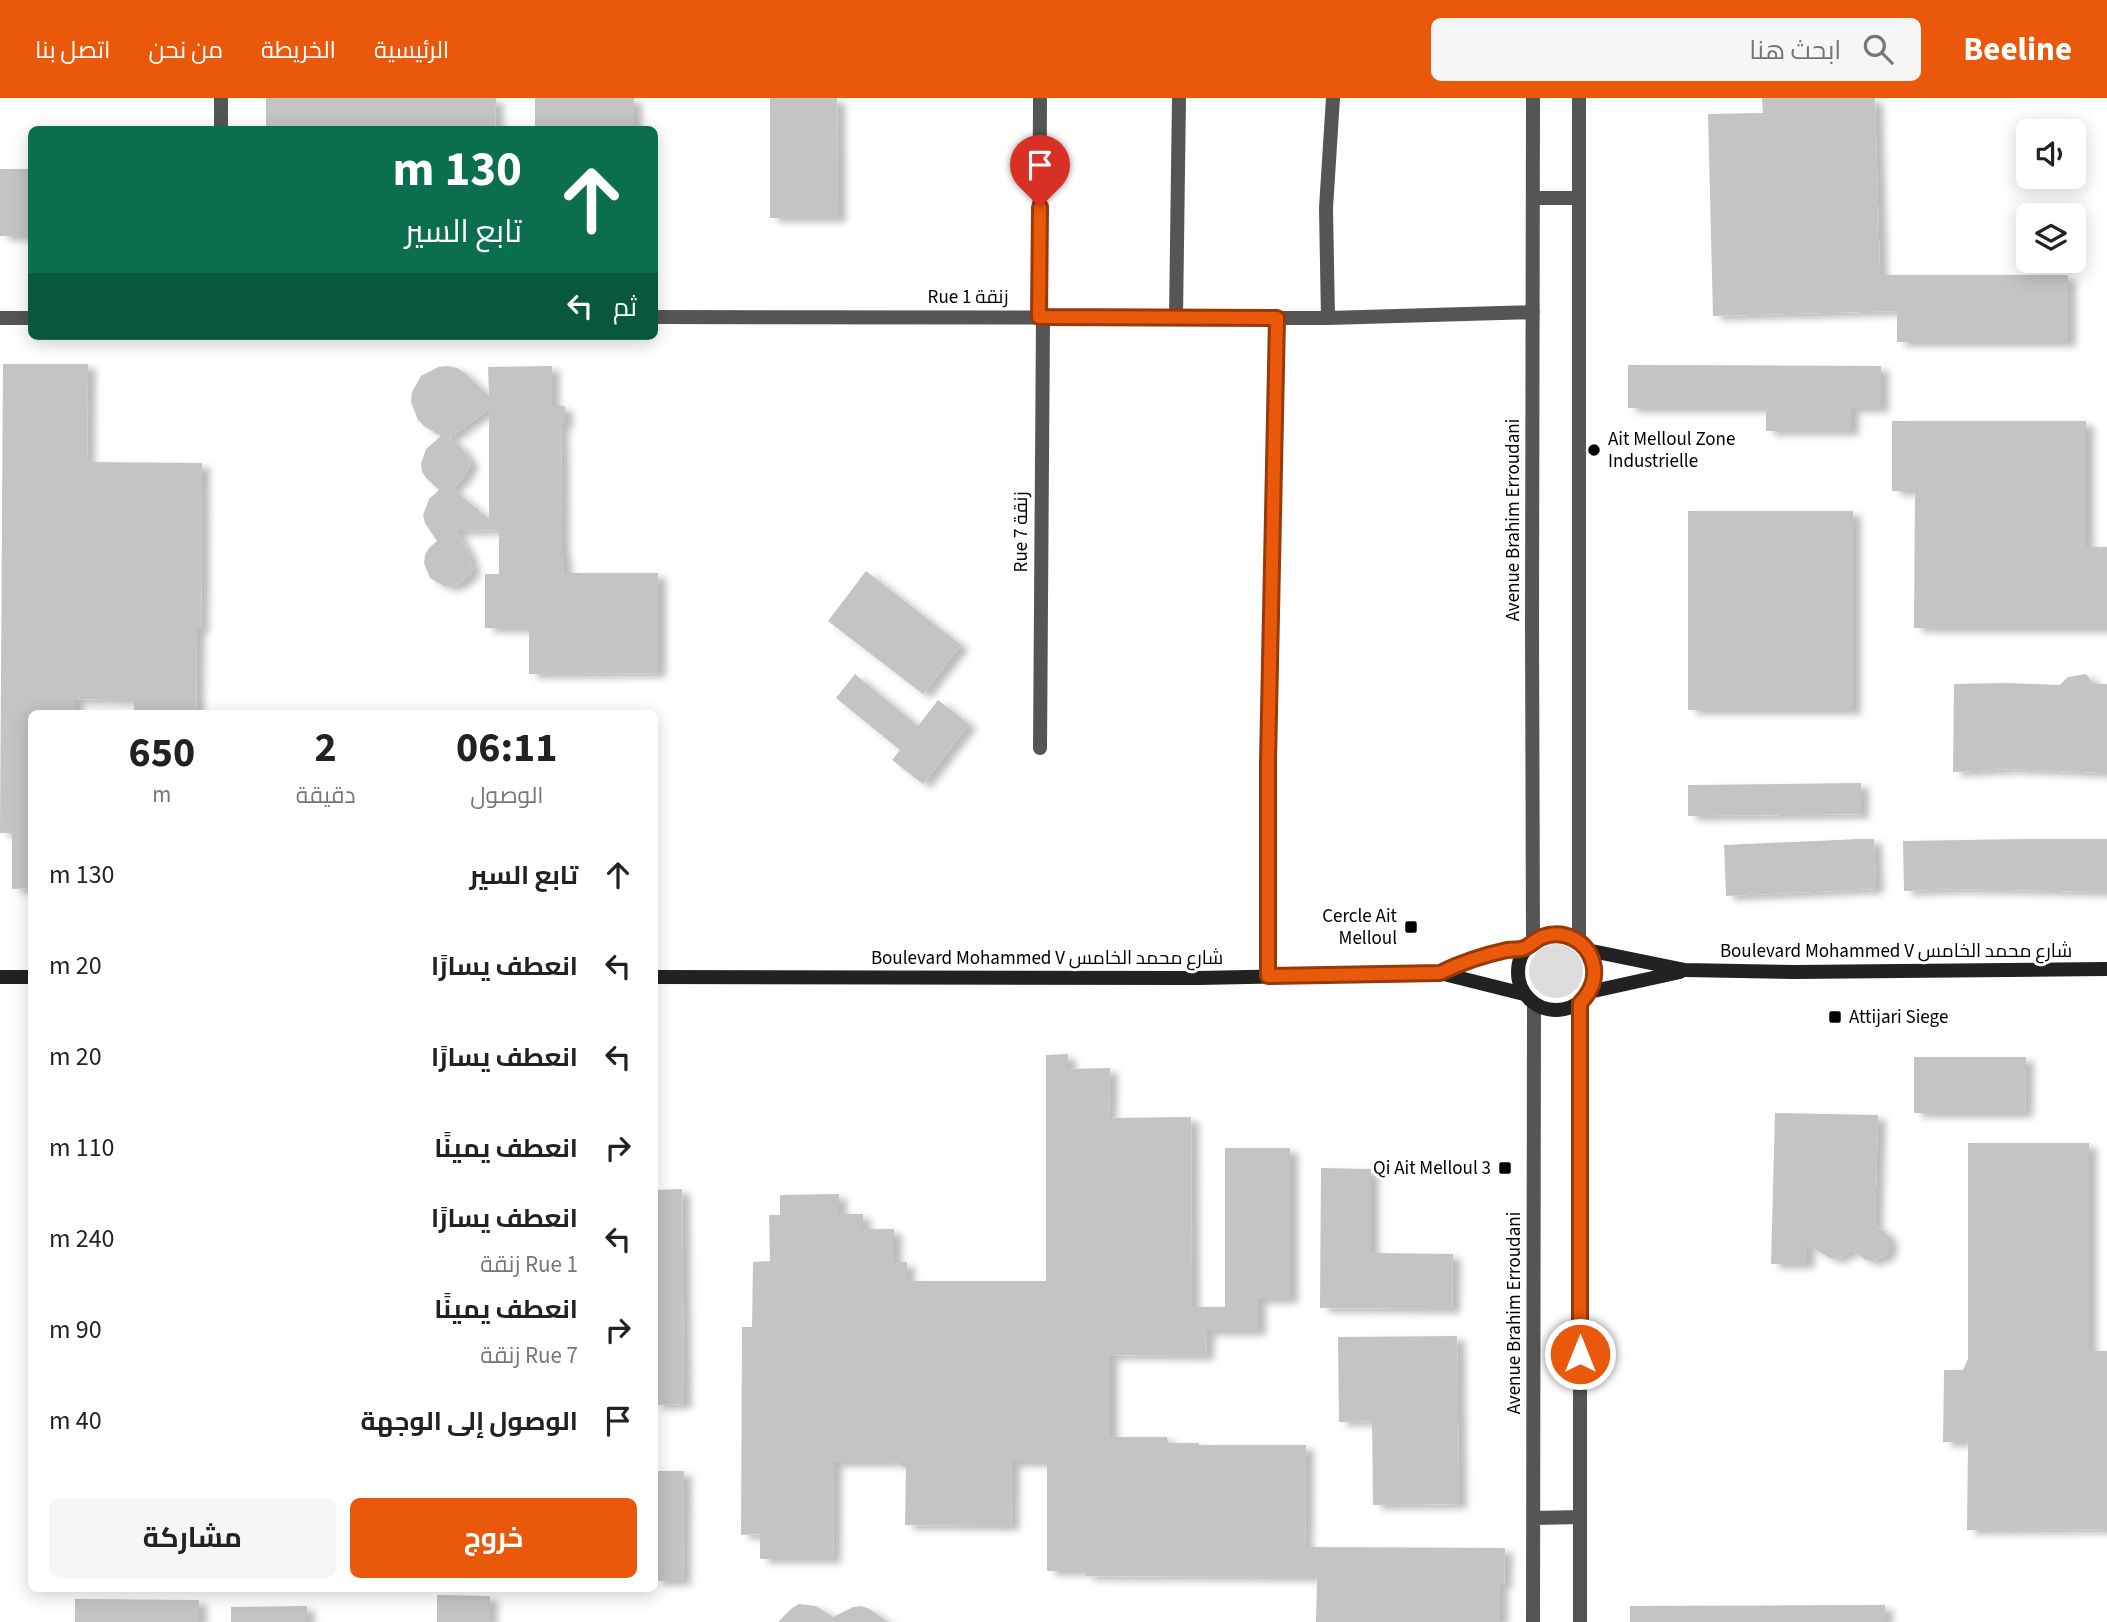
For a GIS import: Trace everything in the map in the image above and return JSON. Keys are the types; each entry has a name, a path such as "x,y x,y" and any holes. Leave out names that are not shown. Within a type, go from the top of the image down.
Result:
{"main road":[{"path":"1556,934 1567,935 1583,945 1592,959 1594,970 1585,997 1570,1009 1558,1011 1545,1010 1529,999 1519,983 1517,970 1520,958 1530,945 1545,936 1556,934"},
{"name":"Boulevard Mohammed V شارع محمد الخامس","path":"1440,973 1459,963 1530,945"},
{"name":"Boulevard Mohammed V شارع محمد الخامس","path":"1583,945 1685,971 2107,969"},
{"name":"Boulevard Mohammed V شارع محمد الخامس","path":"1585,997 1685,971"},
{"name":"Boulevard Mohammed V شارع محمد الخامس","path":"658,977 1199,978 1440,973 1529,999"},
{"path":"0,977 28,977"}],"street":[{"path":"221,98 221,126"},
{"name":"Rue 7 زنقة","path":"1040,98 1040,748"},
{"path":"1176,317 1179,98"},
{"path":"1328,318 1326,208 1334,98"},
{"name":"Avenue Brahim Erroudani","path":"1530,945 1533,98"},
{"path":"1578,98 1583,945"},
{"path":"1533,198 1579,198"},
{"name":"Rue 1 زنقة","path":"658,317 1328,318 1533,312"},
{"path":"0,318 28,318"},
{"path":"1268,976 1268,762 1277,318"},
{"path":"1580,1622 1585,997"},
{"name":"Avenue Brahim Erroudani","path":"1529,999 1534,1622"},
{"path":"1534,1518 1580,1517"}],"shaded area":[{"path":"1556,944 1575,952 1583,971 1575,990 1556,998 1537,990 1529,971 1537,952"}],"building":[{"path":"266,98 496,98 495,126 266,126"},
{"path":"535,98 634,98 634,126 535,126"},
{"path":"770,98 837,98 838,218 770,218"},
{"path":"1762,98 1875,98 1880,275 2068,275 2068,342 1897,342 1897,311 1713,316 1708,114 1763,113"},
{"path":"0,169 28,169 28,236 0,236"},
{"path":"3,364 88,364 87,462 202,463 201,629 197,629 196,710 134,710 134,700 75,699 75,710 28,710 28,888 12,889 12,833 0,833"},
{"path":"1628,365 1881,366 1881,408 1851,408 1851,431 1766,431 1766,408 1628,408"},
{"path":"552,366 552,406 565,406 565,424 561,424 564,573 658,573 658,673 529,674 529,628 485,628 485,574 499,574 499,530 456,531 469,554 473,571 460,583 452,586 444,586 430,578 424,563 425,555 437,541 423,515 429,499 439,490 422,472 421,464 426,449 441,436 418,420 411,402 412,392 421,376 438,367 457,368 489,396 488,367","holes":["489,409 489,519 452,488 463,478 471,463 462,448 449,438"]},
{"path":"1892,421 2086,421 2086,547 2107,547 2107,628 1914,628 1915,491 1892,491"},
{"path":"1688,511 1853,511 1853,710 1688,710"},
{"path":"866,571 961,645 923,694 828,621"},
{"path":"855,674 918,726 938,700 969,724 923,784 892,760 900,750 836,698"},
{"path":"2086,674 2094,684 2107,684 2107,773 2009,769 1953,772 1954,684 2060,685 2068,677"},
{"path":"1861,783 1861,814 1688,816 1688,785"},
{"path":"1874,839 1876,889 1726,896 1724,845"},
{"path":"2107,839 2107,892 1958,889 1904,891 1903,841"},
{"path":"1068,1054 1068,1069 1110,1068 1109,1118 1191,1117 1192,1307 1225,1307 1225,1148 1290,1148 1290,1299 1258,1299 1258,1331 1207,1331 1206,1356 1110,1355 1110,1437 1167,1437 1168,1443 1199,1445 1306,1445 1305,1547 1505,1548 1504,1584 1500,1584 1500,1622 1316,1622 1317,1577 1086,1576 1086,1571 1047,1571 1047,1462 1012,1462 1011,1526 905,1525 906,1468 895,1462 834,1462 833,1559 760,1559 760,1534 741,1535 742,1327 752,1327 753,1262 770,1261 769,1215 780,1215 780,1195 839,1194 839,1214 863,1214 863,1229 894,1229 894,1262 907,1262 907,1281 1046,1281 1046,1055"},
{"path":"1914,1057 2026,1057 2025,1113 1914,1113"},
{"path":"1775,1113 1878,1115 1875,1225 1889,1237 1889,1251 1885,1256 1873,1261 1866,1260 1852,1250 1834,1259 1807,1244 1807,1264 1771,1264"},
{"path":"1968,1143 2089,1143 2089,1351 2107,1351 2107,1529 1967,1530 1968,1442 1943,1442 1944,1370 1963,1370 1968,1359"},
{"path":"1321,1168 1371,1169 1371,1253 1453,1254 1452,1309 1320,1308"},
{"path":"682,1189 684,1404 658,1405 658,1190"},
{"path":"1457,1336 1459,1504 1373,1505 1372,1421 1339,1422 1338,1337"},
{"path":"658,1471 684,1471 683,1581 658,1581"},
{"path":"437,1595 490,1596 490,1622 437,1622"},
{"path":"75,1599 199,1600 199,1622 75,1622"},
{"path":"799,1604 816,1606 833,1617 860,1606 868,1608 888,1622 778,1622"},
{"path":"1885,1605 1885,1622 1630,1622 1630,1606"},
{"path":"307,1606 307,1622 231,1622 231,1607"}],"place":[{"name":"Ait Melloul Zone Industrielle","path":"1594,450"},
{"name":"Cercle Ait Melloul","path":"1411,927"},
{"name":"Attijari Siege","path":"1835,1017"},
{"name":"Qi Ait Melloul 3","path":"1505,1168"}],"route":[{"path":"1040,207 1039,317 1277,318 1268,762 1268,976 1440,973 1459,963 1526,948 1535,940 1556,934 1567,935 1579,941 1592,959 1594,970 1590,992 1580,1003 1580,1354"}]}
